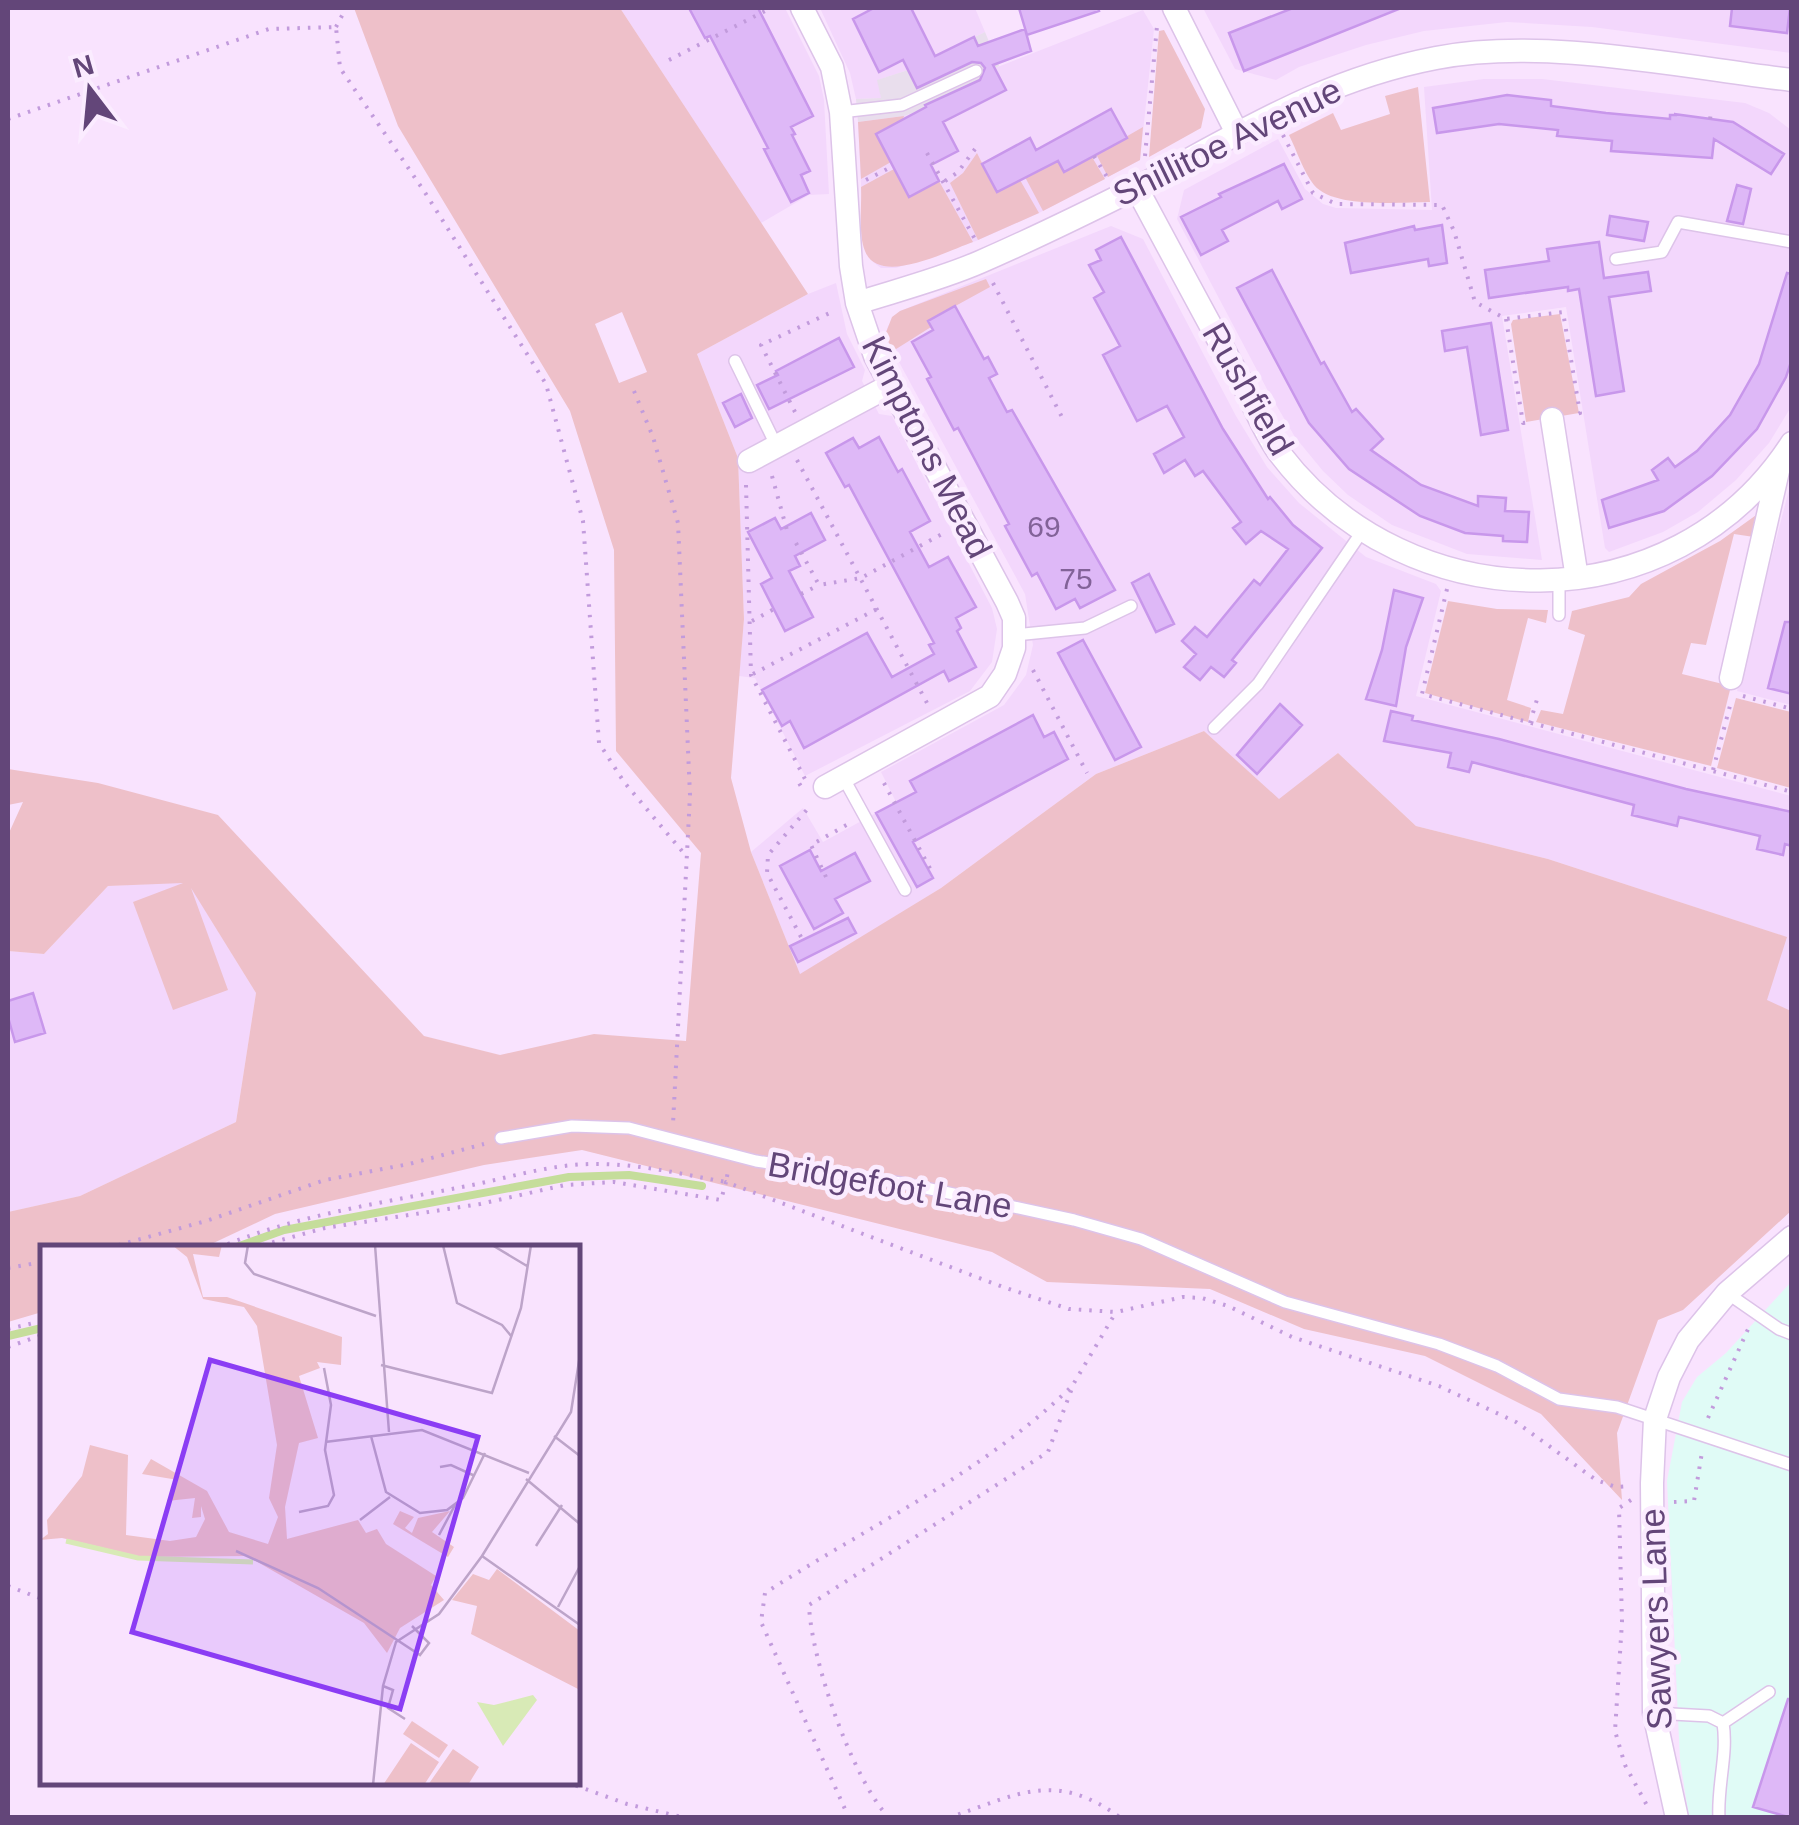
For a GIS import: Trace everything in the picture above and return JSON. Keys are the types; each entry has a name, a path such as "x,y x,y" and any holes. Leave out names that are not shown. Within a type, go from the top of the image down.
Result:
{"street":[{"name":"Kimptons Mead","path":"802,8 832,67 841,112 848,190 847,240 857,303 875,356 1008,602 1014,618 1013,647"},
{"path":"1166,14 1237,133"},
{"name":"Shillitoe Avenue","path":"857,303 983,261 1139,186 1272,113 1367,74 1440,57 1518,50 1792,80"},
{"name":"Rushfield","path":"1139,186 1280,454 1329,504 1363,530 1405,554 1451,571 1514,581 1611,573 1692,538 1736,509 1786,451"},
{"path":"776,445 891,385"},
{"path":"1552,419 1568,579"},
{"name":"Rushfield","path":"1731,678 1786,451"},
{"path":"834,782 990,696 1013,647"},
{"name":"Sawyers Lane","path":"1677,1818 1654,1713 1652,1491 1656,1419 1669,1377 1688,1340 1727,1293 1792,1236"}],"lane":[{"path":"841,112 902,106 976,71"},
{"path":"1616,259 1662,252 1678,222 1792,242"},
{"path":"735,361 776,445"},
{"path":"1214,728 1258,684 1363,530"},
{"path":"1559,614 1568,579"},
{"path":"1013,647 1085,628 1131,606"},
{"path":"834,782 864,816 905,890"},
{"name":"Bridgefoot Lane","path":"500,1138 572,1126 629,1128 808,1171 906,1184 1090,1224 1141,1239 1285,1302 1439,1344 1497,1366 1560,1399 1617,1406 1792,1465"},
{"path":"1727,1293 1779,1330 1792,1334"},
{"path":"1722,1723 1769,1692"},
{"path":"1654,1713 1709,1716 1722,1723 1726,1740 1718,1795 1719,1818"}],"path":[{"path":"346,8 336,28 340,68 546,384 583,521 599,743 624,782 687,856"},
{"path":"670,60 771,8"},
{"path":"1139,186 1166,14"},
{"path":"8,119 268,30 336,28"},
{"path":"1272,113 1313,193 1336,204 1442,205 1454,231 1474,302 1506,319 1564,312 1580,413 1523,423 1506,319"},
{"path":"945,181 958,172 975,149"},
{"path":"927,153 945,181 1065,423"},
{"path":"788,534 761,345 825,314"},
{"path":"634,391 653,438 678,523 690,795 672,1139"},
{"path":"776,445 860,578 939,725"},
{"path":"776,445 744,501 751,676 806,780 799,783 810,806 768,856 766,873 801,937"},
{"path":"801,594 819,585 860,578 966,522"},
{"path":"796,542 819,585"},
{"path":"1451,571 1422,694 1792,792"},
{"path":"750,622 774,609"},
{"path":"751,676 877,610"},
{"path":"1013,647 1031,666 1087,773"},
{"path":"1713,770 1733,694 1792,709"},
{"path":"1530,723 1538,696"},
{"path":"872,761 933,874"},
{"path":"826,877 811,845 864,816"},
{"path":"119,1245 206,1221 325,1180 457,1153 500,1138"},
{"path":"263,1245 325,1228 480,1204 565,1186 614,1182 721,1200 732,1154"},
{"path":"227,1245 308,1219 535,1170 587,1164 636,1166 726,1182 1069,1309 1116,1312 1183,1298 1202,1298 1228,1306 1292,1336 1439,1386 1516,1422 1596,1480 1694,1501 1703,1437 1756,1312"},
{"path":"8,1268 40,1262"},
{"path":"889,1818 874,1801 836,1712 810,1630 809,1605 1048,1452 1074,1384 1116,1312"},
{"path":"8,1328 40,1321"},
{"path":"8,1347 40,1335"},
{"path":"849,1818 762,1622 766,1593 960,1474 1037,1420 1074,1384"},
{"path":"1652,1491 1619,1508 1622,1622 1615,1730 1625,1765 1653,1818"},
{"path":"8,1586 40,1598"},
{"path":"574,1785 627,1804 686,1818"},
{"path":"948,1818 1044,1788 1081,1794 1121,1818"}],"shaded area":[{"path":"354,8 620,8 808,294 697,354 738,458 744,619 731,778 751,852 800,974 941,888 1096,774 1204,731 1279,799 1338,753 1416,826 1548,859 1787,937 1767,1000 1791,1011 1791,1211 1683,1310 1658,1320 1617,1433 1622,1500 1541,1414 1425,1356 1304,1329 1210,1289 1047,1282 992,1252 582,1150 484,1165 275,1214 209,1245 40,1245 40,1313 8,1322 8,1212 80,1196 236,1122 256,993 191,888 228,990 173,1010 133,902 183,883 108,886 44,954 8,951 8,835 23,802 8,805 8,769 98,783 218,815 424,1036 500,1055 594,1034 686,1041 701,853 616,751 614,550 570,411 398,126","holes":["622,312 647,372 619,383 595,324"]},
{"path":"620,8 785,8 819,76 829,194 809,195 761,223"},
{"path":"820,8 975,8 985,32 878,80 882,98 856,99 850,73"},
{"path":"1203,8 1791,8 1791,53 1592,27 1507,22 1424,31 1366,45 1299,67 1276,80 1235,69"},
{"path":"1143,10 1154,29 1140,160 976,241 896,268 881,268 873,262 864,245 858,122 904,116 935,105 1006,90 995,68"},
{"path":"1164,30 1205,109 1201,128 1149,157 1159,31"},
{"path":"985,32 1006,90 944,122 935,105 904,116 858,122 856,99 881,98 877,80 905,71"},
{"path":"1484,79 1542,79 1745,103 1769,113 1791,130 1791,407 1769,443 1736,480 1698,512 1663,532 1609,552 1605,548 1566,307 1502,316 1542,560 1467,554 1392,525 1348,495 1323,471 1295,437 1268,391 1177,219 1184,190 1278,139 1305,189 1323,204 1336,208 1432,210 1424,87"},
{"path":"1418,87 1430,202 1352,201 1323,193 1314,185 1289,135 1333,113 1341,130 1390,114 1385,96"},
{"path":"904,116 891,162 861,179 858,122"},
{"path":"1143,127 1140,160 1108,177 1096,154"},
{"path":"977,153 996,191 1020,180 1039,213 978,240 950,183"},
{"path":"1092,157 1105,179 1043,211 1025,177 1056,159 1064,172"},
{"path":"894,169 909,197 939,181 973,242 915,263 884,266 873,261 865,251 862,237 861,187"},
{"path":"1111,226 1143,239 1236,416 1267,467 1299,503 1366,557 1436,584 1441,591 1416,696 1791,796 1791,1011 1766,1001 1786,937 1548,859 1416,826 1338,753 1279,800 1204,731 1096,774 941,888 800,975 751,852 803,808 823,842 896,802 881,772 1004,705 1026,675 1033,645 1025,594 893,351 885,335 888,326 900,311"},
{"path":"986,279 990,287 928,321 931,327 893,351 885,335 892,317"},
{"path":"836,283 847,334 865,370 862,381 879,414 892,416 992,608 997,629 992,662 970,691 805,776 755,678 739,676 744,619 738,458 697,354"},
{"path":"1560,314 1579,413 1526,422 1511,324 1513,320"},
{"path":"1791,482 1791,705 1737,691"},
{"path":"1759,513 1754,537 1734,534 1706,645 1691,643 1682,674 1731,686 1711,766 1536,722 1541,710 1563,714 1585,635 1568,629 1572,611 1629,597 1641,584 1720,541"},
{"path":"1448,601 1497,609 1548,610 1546,623 1528,618 1507,700 1531,708 1528,722 1425,693"},
{"path":"1736,698 1791,712 1791,788 1717,768"},
{"path":"188,882 256,993 236,1122 80,1196 8,1212 8,951 44,954 108,886"},
{"path":"1791,1282 1791,1817 1689,1817 1680,1760 1667,1481 1682,1402 1697,1377 1726,1353"}],"building":[{"path":"689,8 758,8 813,116 791,127 810,171 801,175 809,193 791,202 764,149 768,148 710,36 705,38"},
{"path":"874,8 911,8 935,56 974,37 978,46 1025,29 1031,51 993,65 1006,90 943,122 958,151 931,165 939,181 909,197 876,134 925,105 980,80 985,68 972,62 917,88 903,60 879,72 853,19"},
{"path":"1019,8 1098,8 1099,11 1027,35"},
{"path":"1293,8 1399,9 1244,71 1229,33"},
{"path":"1732,8 1790,8 1787,33 1730,26"},
{"path":"1507,95 1606,113 1670,119 1670,115 1677,115 1674,114 1733,122 1784,154 1771,174 1714,139 1712,158 1611,151 1612,141 1557,136 1558,130 1499,124 1437,133 1433,108"},
{"path":"1111,109 1127,138 1064,172 1058,161 997,192 982,164 1030,138 1036,150"},
{"path":"1284,164 1302,199 1282,209 1278,201 1222,230 1228,241 1201,255 1181,217 1221,197 1219,194"},
{"path":"1737,185 1751,189 1743,224 1727,221"},
{"path":"1610,216 1648,222 1644,241 1607,235"},
{"path":"1442,225 1447,263 1429,266 1428,259 1351,273 1345,243 1414,226 1415,230"},
{"path":"1121,237 1223,429 1268,499 1322,548 1232,660 1236,663 1224,677 1211,667 1200,680 1184,667 1196,654 1182,641 1195,627 1207,637 1254,580 1260,585 1288,549 1261,531 1246,544 1233,528 1241,522 1203,471 1195,476 1185,460 1164,473 1154,454 1184,437 1167,406 1137,421 1103,355 1120,346 1094,298 1104,292 1089,265 1101,260 1096,250"},
{"path":"1599,242 1604,278 1648,272 1651,291 1609,297 1624,391 1596,396 1579,289 1568,291 1568,287 1489,298 1485,270 1549,261 1547,249"},
{"path":"1272,270 1321,364 1324,362 1352,412 1356,409 1383,439 1371,450 1421,485 1478,506 1478,496 1506,498 1505,511 1529,512 1527,542 1465,533 1420,516 1349,469 1309,423 1237,288"},
{"path":"1787,273 1792,274 1792,359 1757,429 1712,476 1664,511 1609,528 1602,500 1658,480 1652,470 1668,458 1675,467 1697,451 1730,415 1759,364"},
{"path":"955,306 984,359 988,357 997,374 989,378 1007,412 1012,410 1115,590 1080,608 1075,599 1056,609 1037,573 1032,576 972,454 958,428 954,430 927,379 931,377 912,342 933,330 928,321"},
{"path":"1491,323 1508,430 1481,435 1467,347 1445,351 1442,331"},
{"path":"839,338 854,367 769,409 757,385"},
{"path":"741,394 752,418 735,427 723,403"},
{"path":"879,437 898,472 902,469 930,521 910,532 929,567 948,557 976,607 956,618 961,628 957,631 976,667 949,681 944,671 804,748 790,721 782,726 762,690 867,633 892,677 934,654 929,645 934,643 849,485 845,487 826,453 853,438 859,448"},
{"path":"811,513 825,540 795,556 800,566 789,571 813,617 785,631 761,584 772,578 748,532 775,518 781,529"},
{"path":"1149,574 1174,624 1156,632 1132,583"},
{"path":"1394,590 1423,598 1406,647 1396,706 1366,699 1382,650"},
{"path":"1785,622 1792,622 1792,694 1768,688"},
{"path":"1083,640 1141,747 1115,760 1058,653"},
{"path":"1280,704 1302,725 1257,774 1237,755"},
{"path":"1391,711 1413,716 1412,720 1792,812 1792,846 1785,844 1783,855 1757,849 1760,836 1679,817 1677,826 1632,815 1634,805 1472,762 1469,772 1448,767 1451,753 1384,741"},
{"path":"1033,715 1044,737 1054,732 1068,759 913,842 933,878 917,887 876,813 916,792 910,781"},
{"path":"810,850 821,871 855,853 870,881 835,899 843,913 814,929 780,866"},
{"path":"848,918 856,933 798,962 790,946"},
{"path":"33,993 45,1033 15,1042 8,1001"},
{"path":"1788,1699 1792,1699 1792,1818 1753,1807"}],"waterway":[{"path":"242,1245 284,1230 569,1177 629,1175 702,1186"},
{"path":"8,1336 40,1328"}]}
